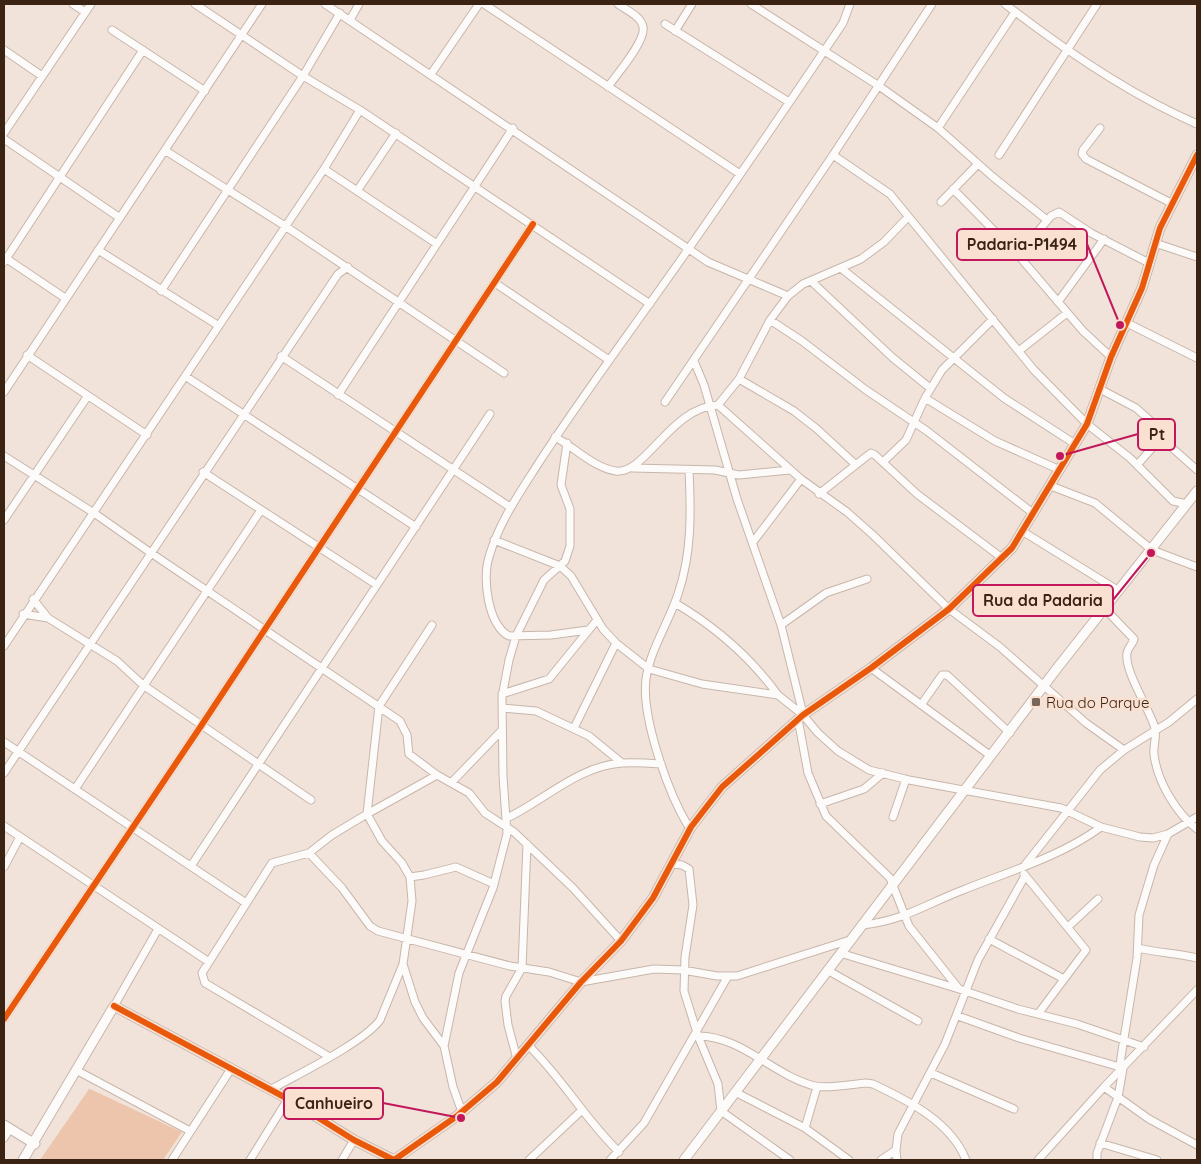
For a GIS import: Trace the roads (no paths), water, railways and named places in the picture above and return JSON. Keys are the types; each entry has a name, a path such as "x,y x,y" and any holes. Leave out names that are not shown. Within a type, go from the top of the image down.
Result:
{"street":[{"path":"73,4 85,12"},
{"path":"4,133 90,4"},
{"path":"195,4 241,36 475,185 650,304"},
{"path":"4,392 262,4"},
{"path":"325,4 722,269 750,278 788,296"},
{"path":"350,20 359,4"},
{"path":"431,74 479,4"},
{"path":"484,4 740,174"},
{"path":"608,87 642,38 643,33 643,27 638,18 618,4"},
{"path":"675,31 692,4"},
{"path":"751,4 879,86 938,128 978,164 1047,220"},
{"path":"588,630 551,635 509,636 499,628 487,593 488,559 494,540 510,507 555,437 690,248 843,23 850,4"},
{"path":"665,402 833,155 932,4"},
{"path":"1005,4 1121,86 1153,104 1197,124"},
{"path":"999,155 1097,4"},
{"path":"938,128 1015,12"},
{"path":"161,291 303,76 340,13"},
{"path":"665,24 788,102"},
{"path":"112,30 205,91"},
{"path":"4,50 42,76"},
{"path":"65,298 5,259 143,50"},
{"path":"4,646 23,614 94,512 324,169 360,110"},
{"path":"338,395 513,128"},
{"path":"1100,128 1082,154 1086,159 1171,203"},
{"path":"358,191 396,133"},
{"path":"4,139 120,218"},
{"path":"166,151 348,267 504,373"},
{"path":"833,155 882,188 1045,382 1087,424 1137,465 1173,501 1187,504"},
{"path":"114,1006 288,1099 354,1140 395,1160 462,1112 497,1082 581,982 621,940 653,898 691,827 722,787 801,717 950,609 1002,558 1034,514 1087,424 1111,357 1142,288 1155,243 1171,203 1197,155"},
{"path":"941,202 978,164"},
{"path":"324,169 437,244"},
{"path":"953,190 1018,255 1083,331 1111,357"},
{"path":"1018,255 1047,220 1055,212 1059,212 1104,239 1149,262"},
{"path":"718,405 739,379 770,320 788,296 811,281 861,259 884,242 908,217"},
{"path":"4,1019 201,726 533,224"},
{"path":"1058,302 1104,239"},
{"path":"1155,243 1188,252 1197,257"},
{"path":"98,250 219,326"},
{"path":"338,261 338,274"},
{"path":"4,773 281,356 338,274 348,267"},
{"path":"842,268 1004,398 1075,444"},
{"path":"811,281 893,358 930,388"},
{"path":"495,284 609,360"},
{"path":"1020,350 1067,313"},
{"path":"883,462 906,440 930,388 954,358 993,319"},
{"path":"770,320 915,423 1034,514"},
{"path":"1127,323 1153,334 1197,358"},
{"path":"27,355 146,435"},
{"path":"281,356 394,433 510,507"},
{"path":"694,361 704,385 728,472 781,625 801,717 808,773 820,804 826,816 890,878 903,907 904,917 920,941 962,991"},
{"path":"185,376 416,527"},
{"path":"739,379 794,411 855,464"},
{"path":"1100,389 1136,408 1162,432 1161,438 1137,465"},
{"path":"4,520 88,397"},
{"path":"925,398 995,441 1060,470"},
{"path":"633,468 691,412 709,405 718,405 790,470 820,494 847,512 950,609 1000,647 1044,688 1124,750"},
{"path":"191,866 490,414"},
{"path":"555,437 604,467 614,471 625,471 633,468 739,474 790,470"},
{"path":"1161,438 1197,470"},
{"path":"462,1112 453,1087 444,1046 453,996 466,953 494,884 507,827 502,694 516,636 544,580 565,561 570,546 570,509 561,485 567,443"},
{"path":"820,494 855,464 871,454 883,462 917,494 1002,558"},
{"path":"4,456 94,512 150,553 400,721 405,728 409,754 437,775 469,793 485,813 507,827 527,844 573,888 621,940"},
{"path":"689,470 690,543 686,565 675,603 649,669 646,679 646,697 661,764 678,809 691,827"},
{"path":"203,472 377,585"},
{"path":"753,542 801,479"},
{"path":"1051,486 1095,503 1152,550 1197,567"},
{"path":"684,1160 722,1111 759,1058 850,940 864,925 991,756 1197,491"},
{"path":"74,789 262,510"},
{"path":"1022,531 1119,591"},
{"path":"494,540 560,566 571,576 587,599 597,620 616,643 649,669 702,684 778,695"},
{"path":"781,625 826,594 867,579"},
{"path":"34,599 48,618 88,645 117,661 143,685 311,800"},
{"path":"675,603 692,613 735,647 778,695 818,734 838,751 869,770 906,779 1068,810 1101,827 1140,837 1153,838 1168,834 1197,817"},
{"path":"1105,609 1134,639 1128,652 1128,658 1133,678 1156,730 1154,754 1160,778 1188,822 1197,829"},
{"path":"23,614 48,618"},
{"path":"502,694 549,679 597,620"},
{"path":"270,1090 375,1027 380,1020 402,964 412,901 410,876 402,863 382,841 367,814 379,706 432,625"},
{"path":"574,728 616,643"},
{"path":"871,668 991,756"},
{"path":"921,705 942,675 946,674 1010,733"},
{"path":"1023,867 1100,770 1124,750 1156,730 1197,699"},
{"path":"502,708 536,711 574,728 589,736 622,763"},
{"path":"452,782 502,730"},
{"path":"4,742 246,903"},
{"path":"507,818 576,776 622,763 661,764"},
{"path":"820,804 864,788 883,773"},
{"path":"328,1056 205,983 202,973 272,863 309,853 332,835 437,775"},
{"path":"893,816 906,779"},
{"path":"4,826 208,962"},
{"path":"864,925 904,917 961,890 1070,847 1101,827"},
{"path":"1097,1160 1100,1143 1118,1097 1124,1040 1138,948 1139,915 1154,865 1168,834"},
{"path":"4,867 20,837"},
{"path":"518,1058 505,1002 506,996 522,968 527,844"},
{"path":"309,853 342,888 370,926 393,936 522,968 550,972 581,982 654,969 683,970 717,976 746,974 850,940"},
{"path":"672,864 687,866 691,878 693,905 683,970 684,992 697,1034 718,1084 722,1111 790,1160"},
{"path":"410,876 424,876 456,867 494,884"},
{"path":"1023,867 1025,876 1069,926 1086,950 1038,1014"},
{"path":"897,1160 898,1134 931,1073 958,1016 962,991 1025,876"},
{"path":"1069,926 1098,899"},
{"path":"24,1160 158,929"},
{"path":"989,939 1064,980"},
{"path":"1138,948 1156,952 1183,954 1197,958"},
{"path":"840,953 1038,1014 1077,1024 1144,1047"},
{"path":"402,964 423,1018 444,1046"},
{"path":"827,970 918,1020"},
{"path":"610,1160 644,1123 697,1034 728,976"},
{"path":"1038,1160 1121,1068 1144,1047 1197,991"},
{"path":"958,1016 1019,1038 1121,1068"},
{"path":"697,1034 716,1038 817,1087 866,1083 881,1088 914,1106 946,1130 960,1146 966,1160"},
{"path":"528,1045 557,1075 581,1111 619,1152"},
{"path":"173,1160 231,1069"},
{"path":"76,1070 190,1131"},
{"path":"931,1073 1014,1109"},
{"path":"805,1128 817,1087"},
{"path":"1104,1087 1149,1118 1197,1145"},
{"path":"735,1092 805,1128 850,1160"},
{"path":"250,1160 288,1099"},
{"path":"528,1160 581,1111"},
{"path":"4,1138 7,1127 35,1144"},
{"path":"342,1160 354,1140"},
{"path":"1100,1143 1157,1160"},
{"path":"880,1160 896,1150"}],"place":[{"name":"Padaria-P1494","path":"1120,325"},
{"name":"Pt","path":"1060,456"},
{"name":"Rua da Padaria","path":"1151,553"},
{"name":"Rua do Parque","path":"1036,702"},
{"name":"Canhueiro","path":"461,1118"}]}
